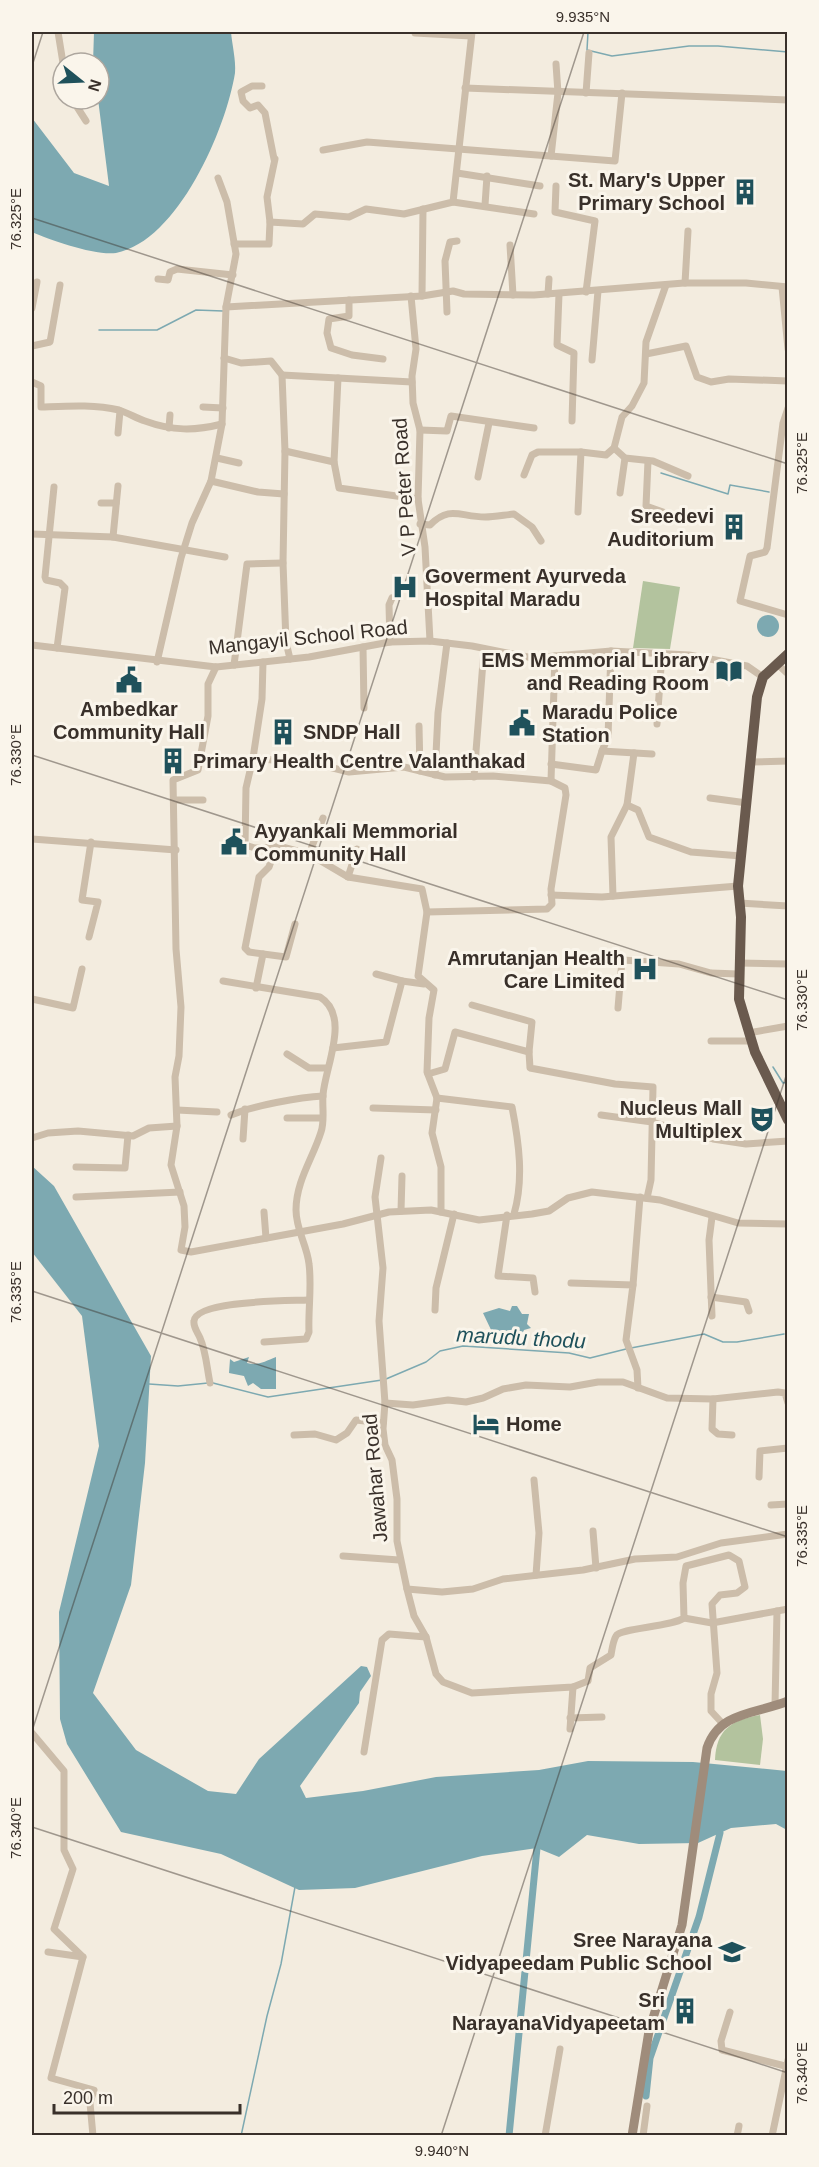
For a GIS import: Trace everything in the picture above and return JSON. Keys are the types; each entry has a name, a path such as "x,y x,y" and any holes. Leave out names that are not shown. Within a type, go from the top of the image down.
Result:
{"highway":[{"path":"788,654 763,677 757,697 738,886 739,999 749,1037 788,1120"}],"main road":[{"path":"632,2136 649,2031 682,1925 707,1748 712,1732 731,1718 788,1701"}],"street":[{"path":"58,32 61,51"},
{"path":"415,33 472,34 461,148 453,202"},
{"path":"586,93 589,53"},
{"path":"551,156 558,93 556,64"},
{"path":"234,244 269,244 270,222 267,197 275,159 265,113 258,105 250,108 243,101 242,92 252,86 262,86"},
{"path":"465,88 788,100"},
{"path":"322,150 367,142 615,160 622,93"},
{"path":"80,111 86,121"},
{"path":"457,173 540,186"},
{"path":"485,205 487,176"},
{"path":"157,662 183,550 211,481 222,424 226,307 233,275 234,244 227,201 218,178"},
{"path":"556,186 555,212 595,221 586,291"},
{"path":"270,222 303,224 315,214 349,217 366,209 404,214 453,202 534,214"},
{"path":"422,296 423,209"},
{"path":"685,283 688,231"},
{"path":"447,312 445,261 450,242 457,241"},
{"path":"510,245 513,295"},
{"path":"158,279 168,280 170,272 177,269 233,275"},
{"path":"548,294 549,279"},
{"path":"32,308 37,282"},
{"path":"226,307 422,296 453,291 464,294 559,294 685,283 746,283 785,287 788,349"},
{"path":"32,346 50,342 60,285"},
{"path":"524,475 532,455 581,452 606,455 614,448 622,417 632,406 644,383 646,342 666,285"},
{"path":"592,360 598,291"},
{"path":"559,294 557,345 574,353 572,421"},
{"name":"V P Peter Road","path":"411,296 416,349 412,382 413,403 420,430 418,499 425,548 430,641"},
{"path":"350,300 349,316 329,319 327,333 332,348 352,355 384,359"},
{"path":"645,354 686,346 697,377 711,382 729,379 788,381"},
{"path":"224,358 241,363 271,361 282,375 285,451 283,563 286,642 290,659"},
{"path":"282,375 412,382"},
{"path":"338,378 334,462 339,488 418,499"},
{"path":"32,382 41,386 41,406 90,406 120,411 169,428 201,430 222,424"},
{"path":"203,407 223,408"},
{"path":"788,408 783,423 767,548 765,552 750,556 740,600 788,615"},
{"path":"118,433 120,411"},
{"path":"169,428 170,415"},
{"path":"420,430 447,431 451,416 534,428"},
{"path":"478,477 489,423"},
{"path":"614,448 625,458 648,461 688,476"},
{"path":"285,451 334,462"},
{"path":"578,512 581,452"},
{"path":"217,458 239,463"},
{"path":"620,493 625,458"},
{"path":"648,461 646,506 663,512"},
{"path":"211,481 258,492 284,494"},
{"path":"113,537 118,486"},
{"path":"54,488 46,580 60,583 65,588 57,648"},
{"path":"100,503 116,503"},
{"path":"420,524 430,525 440,516 449,513 483,517 514,514 532,527 541,541"},
{"path":"32,534 113,537 225,557"},
{"path":"234,665 247,564 283,563"},
{"path":"390,642 389,605 392,598"},
{"name":"Mangayil School Road","path":"32,645 216,668 290,659 390,642 430,641 533,658 611,651 662,653 747,666 763,677"},
{"path":"435,775 438,713 447,643"},
{"path":"363,647 364,708"},
{"path":"474,777 484,649"},
{"path":"551,764 596,770 608,737 611,651"},
{"path":"657,724 662,653"},
{"path":"550,781 555,656"},
{"path":"263,662 262,699 246,788 245,844 255,848 276,847 309,854 348,877 422,890 427,912 418,976 424,984 434,990 427,1047 428,1074 437,1098 432,1133 441,1167 441,1212"},
{"path":"776,663 788,674"},
{"path":"216,668 208,684 208,716 198,770 173,780 176,949 181,1007 179,1056 175,1077 177,1126 171,1165 180,1192 185,1227 180,1246 184,1252 299,1233 375,1214 400,1211 441,1212 479,1220 549,1211 568,1198 592,1192 644,1198 696,1209 712,1217 738,1223 788,1224"},
{"path":"419,726 420,771"},
{"path":"602,751 652,754"},
{"path":"613,896 611,837 627,805 634,753"},
{"path":"253,758 321,765 349,772 404,767 435,775 493,776 550,781 564,788 566,795 551,895 552,904 548,909 427,912"},
{"path":"751,762 788,761"},
{"path":"710,798 747,803"},
{"path":"174,800 203,800"},
{"path":"627,805 638,810 649,837 691,852 741,856"},
{"path":"309,854 323,818"},
{"path":"32,834 32,839 176,850"},
{"path":"89,937 98,902 82,900 91,842"},
{"path":"276,847 269,867 259,877 245,948 263,954 286,957 295,924"},
{"path":"348,877 357,849"},
{"path":"551,895 613,896 738,886"},
{"path":"739,903 788,906"},
{"path":"256,988 263,954"},
{"path":"580,957 679,964 711,973 788,964"},
{"path":"618,1008 622,960"},
{"path":"32,999 73,1008 82,969"},
{"path":"376,974 424,984"},
{"path":"223,981 320,997 330,1003 333,1012 333,1048 323,1096 322,1131 300,1184 296,1210 299,1233 309,1263 309,1332 306,1339 264,1342"},
{"path":"333,1048 386,1042 402,981"},
{"path":"472,1005 532,1022 530,1068 615,1084 653,1087 651,1180 644,1198 626,1340 637,1370 639,1388"},
{"path":"711,1041 749,1037 788,1026"},
{"path":"428,1074 445,1070 455,1032 529,1052"},
{"path":"287,1054 309,1068 327,1068"},
{"path":"231,1115 245,1109 307,1096 323,1096"},
{"path":"437,1098 512,1107 521,1150 518,1198 510,1215 497,1273 498,1276 533,1278 535,1292"},
{"path":"373,1108 436,1110"},
{"path":"243,1139 245,1109"},
{"path":"177,1110 216,1112"},
{"path":"601,1115 652,1122 713,1139 746,1144 788,1141"},
{"path":"287,1118 322,1118"},
{"path":"32,1138 48,1133 78,1131 133,1136 164,1125 177,1126"},
{"path":"76,1167 125,1168 128,1135"},
{"name":"Jawahar Road","path":"381,1158 375,1197 375,1214 383,1268 379,1321 385,1403 383,1423 385,1445 392,1460 395,1480 399,1560 414,1616 426,1637 436,1674 443,1682 463,1692 573,1687"},
{"path":"400,1211 402,1176"},
{"path":"76,1197 180,1192"},
{"path":"264,1212 266,1238"},
{"path":"435,1310 436,1288 454,1214"},
{"path":"712,1217 709,1233 712,1316"},
{"path":"571,1283 633,1285"},
{"path":"711,1297 741,1300 746,1302 748,1311"},
{"path":"210,1383 202,1342 194,1324 195,1317 201,1311 237,1304 308,1300"},
{"path":"385,1403 413,1405 448,1400 466,1402 483,1398 503,1389 526,1385 570,1387 598,1382 623,1382 667,1398 713,1399 778,1392 785,1393 788,1403"},
{"path":"713,1399 712,1429 718,1434 732,1435"},
{"path":"294,1436 315,1434 336,1440 347,1433 357,1420 383,1423"},
{"path":"759,1477 760,1451 788,1448"},
{"path":"534,1480 539,1533 536,1575"},
{"path":"771,1505 788,1504"},
{"path":"593,1531 596,1568"},
{"path":"407,1589 442,1592 473,1589 503,1579 596,1568 634,1559 677,1557 721,1544 788,1534"},
{"path":"684,1618 683,1583 686,1566 729,1555 739,1561 745,1587 737,1593 720,1595 712,1604 717,1661 711,1711 723,1724"},
{"path":"343,1556 399,1560"},
{"path":"570,1729 573,1687 588,1681 590,1668 611,1655 616,1635 622,1630 665,1625 684,1618 712,1623 788,1609"},
{"path":"776,1706 777,1611"},
{"path":"364,1752 382,1640 389,1634 426,1637"},
{"path":"570,1718 602,1717"},
{"path":"32,1733 64,1772 64,1850 73,1869 54,1929 84,1957"},
{"path":"48,1952 84,1957"},
{"path":"84,1957 51,2078 94,2090 90,2103 93,2136"},
{"path":"730,2012 721,2041 722,2050 786,2063 772,2136"},
{"path":"545,2136 560,2049"},
{"path":"643,2136 647,2106"},
{"path":"737,2136 739,2126"}],"green space":[{"path":"643,581 680,587 670,649 633,648"},
{"path":"760,1715 763,1739 760,1765 715,1760 718,1741 727,1728 741,1720"}],"water":[{"path":"94,32 231,32 234,57 235,73 230,96 210,151 195,180 179,206 159,228 139,244 116,253 85,250 32,232 32,118 74,173 109,186 100,111 111,111 111,51 93,51"},
{"path":"768,615 776,618 779,626 776,634 768,637 760,634 757,626 760,618"},
{"path":"32,1166 54,1186 151,1356 145,1463 131,1585 93,1693 136,1750 208,1791 236,1794 259,1759 361,1666 367,1667 371,1676 360,1692 359,1703 300,1786 306,1798 363,1791 436,1777 539,1770 588,1761 693,1762 787,1771 787,1830 776,1824 731,1828 698,1843 639,1844 587,1835 559,1857 537,1848 482,1856 355,1888 299,1890 221,1854 121,1832 67,1744 60,1719 59,1612 99,1446 82,1316 32,1252"},
{"path":"512,1306 517,1306 522,1314 529,1314 527,1324 531,1328 524,1330 522,1335 493,1334 483,1313 499,1308 510,1311"},
{"path":"249,1357 247,1363 255,1364 276,1357 276,1389 261,1389 253,1383 248,1386 244,1376 229,1373 230,1359 234,1362"}],"waterway":[{"path":"588,32 587,50 612,56 689,46 788,52"},
{"path":"99,330 157,330 196,310 223,311"},
{"path":"661,473 728,494 730,485 769,492"},
{"path":"773,1067 783,1083 788,1082"},
{"name":"marudu thodu","path":"631,1348 704,1334 723,1342 737,1342 784,1334"},
{"name":"marudu thodu","path":"386,1379 426,1362 440,1351 463,1346 569,1353 590,1358 626,1349"},
{"path":"213,1383 268,1397 382,1380"},
{"path":"149,1384 178,1386 208,1383"},
{"path":"646,2096 650,2058 699,1917 720,1833"},
{"path":"509,2136 537,1848"},
{"path":"241,2136 267,2016 281,1964 295,1887"}],"place":[{"name":"St. Mary's Upper Primary School","path":"745,192"},
{"name":"Sreedevi Auditorium","path":"734,527"},
{"name":"Goverment Ayurveda Hospital Maradu","path":"405,587"},
{"name":"EMS Memmorial Library and Reading Room","path":"729,671"},
{"name":"Ambedkar Community Hall","path":"129,680"},
{"name":"Maradu Police Station","path":"522,723"},
{"name":"SNDP Hall","path":"283,732"},
{"name":"Primary Health Centre Valanthakad","path":"173,761"},
{"name":"Ayyankali Memmorial Community Hall","path":"234,842"},
{"name":"Amrutanjan Health Care Limited","path":"645,969"},
{"name":"Nucleus Mall Multiplex","path":"762,1119"},
{"name":"Home","path":"486,1424"},
{"name":"Sree Narayana Vidyapeedam Public School","path":"732,1952"},
{"name":"Sri NarayanaVidyapeetam","path":"685,2011"}]}
